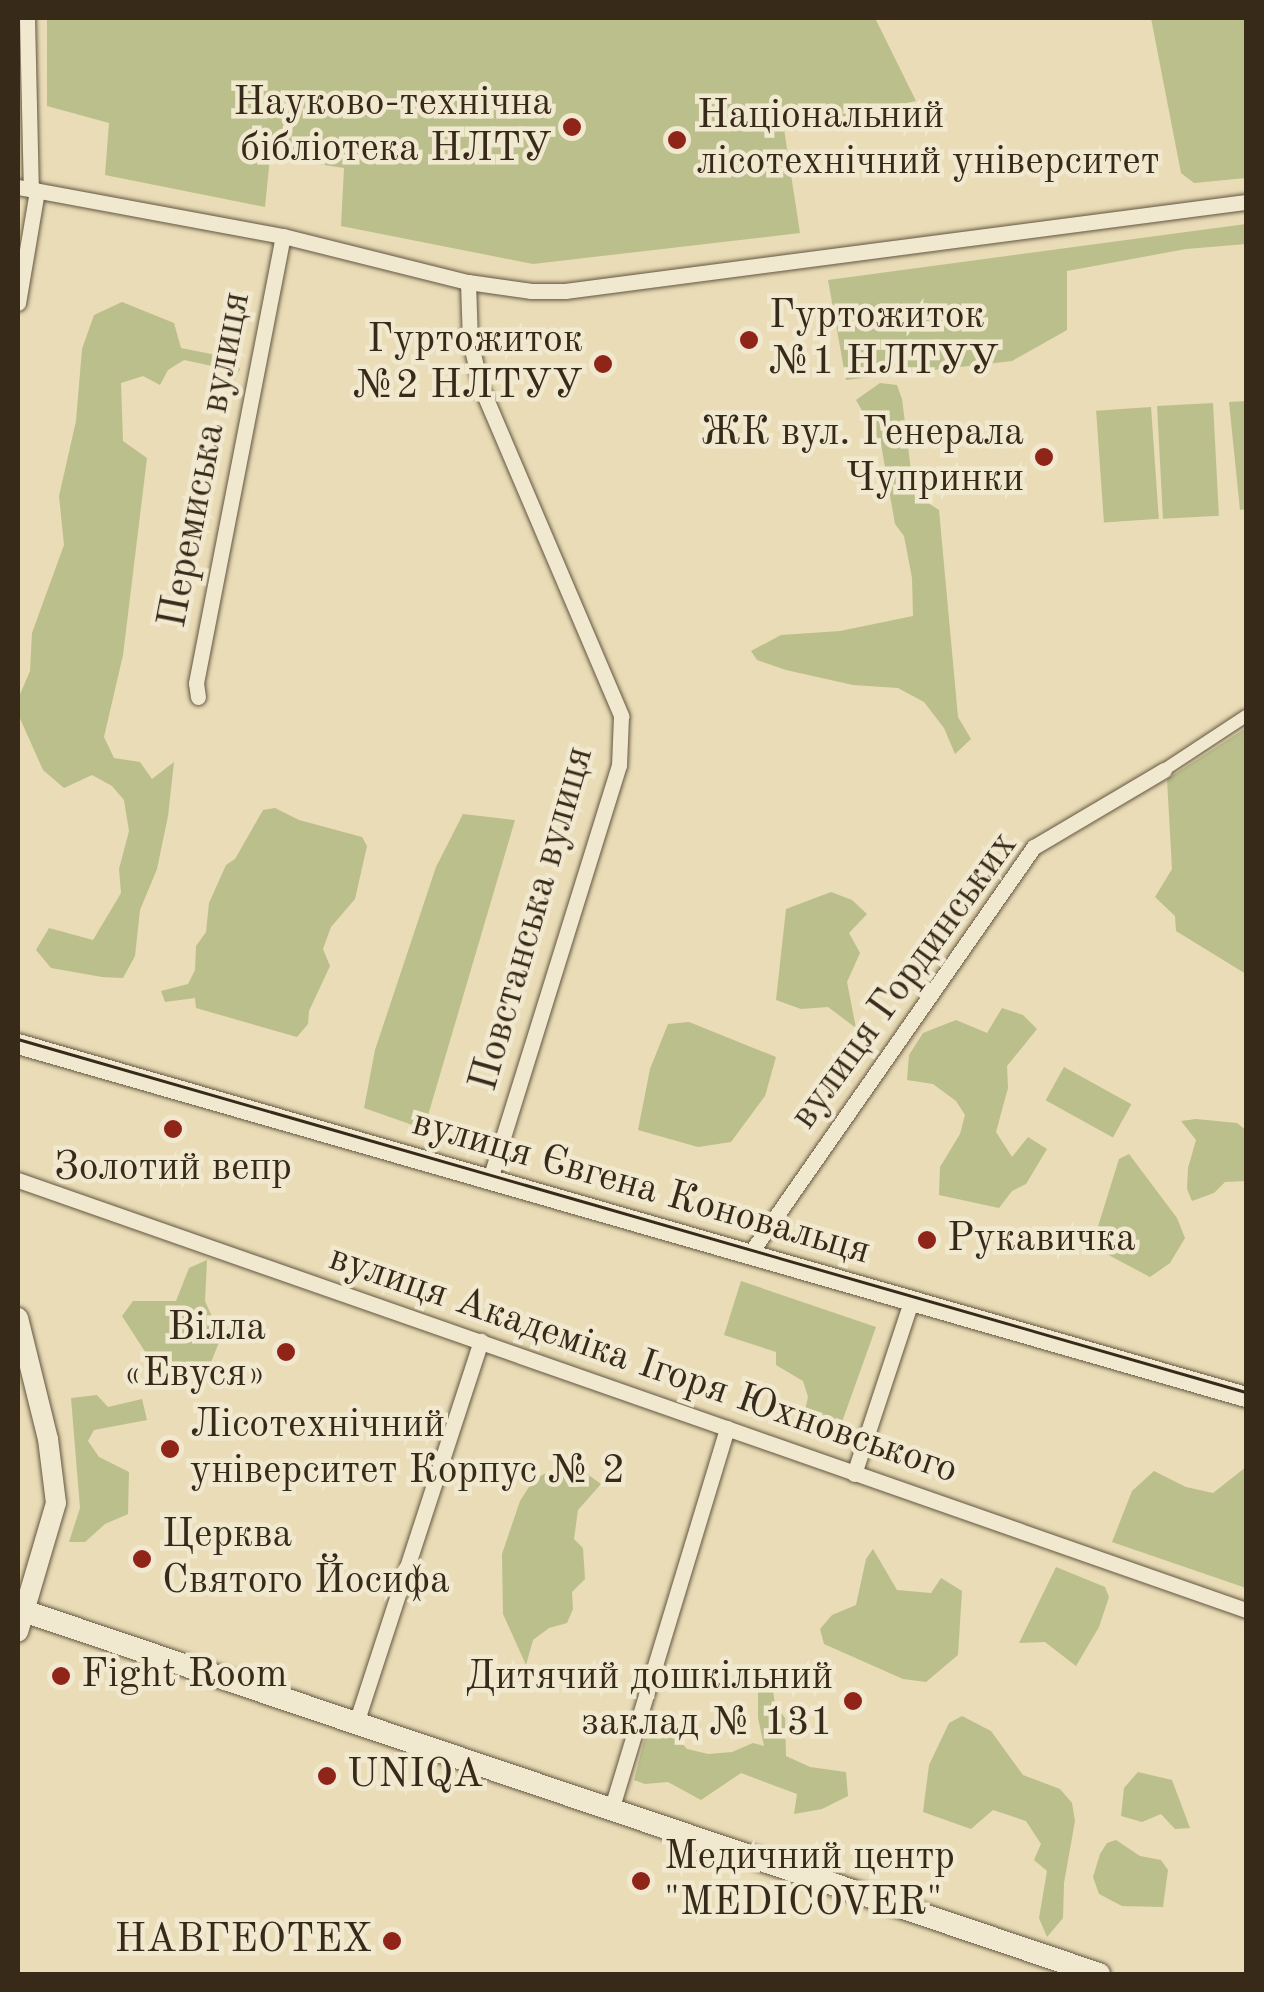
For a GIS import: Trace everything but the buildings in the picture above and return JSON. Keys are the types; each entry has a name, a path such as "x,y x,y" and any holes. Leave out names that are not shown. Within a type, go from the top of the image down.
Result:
{"main road":[{"path":"20,1617 357,1720 1099,1974"}],"street":[{"path":"18,303 28,189 27,18"},
{"path":"28,189 283,236 468,282 565,291 1246,202"},
{"name":"Перемиська вулиця","path":"198,697 196,683 283,236"},
{"name":"Повстанська вулиця","path":"468,282 470,341 482,387 608,677 620,716 618,765 490,1180"},
{"name":"вулиця Гординських","path":"749,1255 1034,847 1246,716"},
{"name":"вулиця Євгена Коновальця","path":"18,1044 1246,1397"},
{"name":"вулиця Академіка Ігоря Юхновського","path":"18,1180 1246,1610"},
{"path":"854,1474 910,1302"},
{"path":"18,1318 48,1440 56,1503 20,1617"},
{"path":"357,1720 482,1342"},
{"path":"612,1807 727,1428"}],"green space":[{"name":"Національний лісотехнічний університет","path":"47,18 875,18 916,101 784,129 800,233 533,264 341,226 344,168 270,157 265,207 105,175 109,123 47,106"},
{"path":"1151,18 1246,18 1246,178 1194,183 1181,173"},
{"path":"1246,224 1246,244 1186,249 1067,271 1067,330 1012,361 846,380 828,280"},
{"path":"122,302 174,323 181,348 231,358 240,369 235,380 217,367 184,360 168,370 160,385 143,376 121,383 123,441 147,458 123,655 104,737 114,758 140,762 152,779 174,762 157,869 140,910 135,956 123,978 51,968 36,950 49,928 93,940 121,893 119,869 129,831 124,800 112,786 92,775 64,788 43,770 18,714 18,699 30,671 32,633 64,545 59,496 76,421 82,349 94,315"},
{"path":"880,383 897,385 902,399 914,494 939,510 958,717 971,739 955,754 944,728 924,702 898,688 853,685 786,670 757,660 751,651 781,635 840,631 913,616 912,578 904,536 895,524 881,444 856,400"},
{"path":"1246,401 1246,509 1240,510 1229,402"},
{"path":"1213,403 1219,516 1163,519 1157,406"},
{"path":"1151,407 1159,519 1104,523 1096,411"},
{"path":"1246,728 1246,974 1176,931 1175,916 1155,897 1172,869 1167,779"},
{"path":"275,808 299,820 362,837 367,846 355,899 331,927 323,949 330,966 309,1011 308,1024 297,1037 196,1008 195,998 165,1002 161,991 188,984 195,970 196,946 206,932 209,903 226,865 235,859 263,810"},
{"path":"463,814 515,820 424,1129 364,1108 375,1050 436,867"},
{"path":"831,892 852,900 867,914 849,933 860,953 847,982 856,1028 828,1007 801,1009 776,1000 786,909"},
{"path":"1002,1008 1023,1015 1037,1029 1007,1066 1008,1088 996,1132 1012,1157 1028,1137 1047,1149 1026,1184 1012,1191 999,1208 939,1195 940,1167 960,1134 965,1115 956,1101 933,1084 907,1080 909,1055 923,1033 956,1020 987,1033"},
{"path":"689,1022 776,1057 765,1096 731,1142 698,1147 638,1130 650,1069 668,1024"},
{"path":"1064,1067 1131,1104 1113,1138 1046,1100"},
{"path":"1181,1121 1237,1123 1246,1130 1246,1181 1225,1182 1214,1193 1192,1201 1187,1189 1188,1168 1196,1140"},
{"path":"1129,1154 1177,1218 1185,1238 1170,1263 1150,1277 1101,1251 1095,1236 1119,1159"},
{"path":"207,1260 205,1301 221,1337 210,1365 153,1364 122,1316 133,1301 176,1301 189,1268"},
{"path":"741,1281 876,1327 837,1436 802,1424 808,1397 803,1381 776,1365 776,1352 724,1335"},
{"path":"97,1395 108,1407 142,1399 147,1420 94,1430 88,1441 99,1457 129,1472 128,1514 105,1524 85,1542 69,1542 80,1508 71,1398"},
{"path":"561,1466 583,1471 601,1484 578,1510 574,1539 583,1548 585,1579 572,1592 573,1609 567,1623 549,1628 533,1640 526,1665 503,1614 502,1554 520,1501 534,1479"},
{"path":"1246,1467 1246,1588 1112,1542 1132,1491 1154,1471 1186,1487 1213,1493"},
{"path":"873,1549 897,1590 931,1593 941,1578 962,1591 958,1655 926,1682 903,1679 824,1644 820,1629 832,1615 856,1605 866,1559"},
{"path":"1056,1567 1105,1587 1109,1597 1099,1627 1076,1666 1045,1642 1019,1643"},
{"path":"758,1679 772,1683 775,1705 785,1718 786,1756 810,1767 846,1772 848,1796 822,1809 794,1814 797,1794 741,1773 701,1800 668,1782 645,1784 634,1780 652,1709 687,1749 708,1754 732,1752 753,1743 764,1746 758,1718"},
{"path":"962,1716 991,1731 1023,1775 1060,1789 1072,1803 1075,1821 1064,1883 1063,1918 1047,1937 1039,1918 1047,1871 1034,1860 1041,1844 1026,1821 993,1810 971,1829 923,1812 929,1765 949,1723"},
{"path":"1138,1772 1172,1780 1190,1828 1175,1829 1161,1814 1142,1822 1121,1816 1124,1788"},
{"path":"1116,1840 1140,1856 1161,1860 1168,1870 1163,1907 1122,1906 1099,1894 1093,1877 1100,1854 1107,1843"}],"tram line":[{"path":"18,1039 1246,1392"}],"place":[{"name":"Науково-технічна бібліотека НЛТУ","path":"572,127"},
{"name":"Національний лісотехнічний університет","path":"677,140"},
{"name":"Гуртожиток №1 НЛТУУ","path":"749,340"},
{"name":"Гуртожиток №2 НЛТУУ","path":"603,364"},
{"name":"ЖК вул. Генерала Чупринки","path":"1044,457"},
{"name":"Золотий вепр","path":"173,1129"},
{"name":"Рукавичка","path":"927,1240"},
{"name":"Вілла «Евуся»","path":"286,1352"},
{"name":"Лісотехнічний університет Корпус № 2","path":"170,1449"},
{"name":"Церква Святого Йосифа","path":"142,1559"},
{"name":"Fight Room","path":"61,1676"},
{"name":"Дитячий дошкільний заклад № 131","path":"853,1701"},
{"name":"UNIQA","path":"327,1776"},
{"name":"Медичний центр \"MEDICOVER\"","path":"641,1881"},
{"name":"НАВГЕОТЕХ","path":"392,1941"}]}
